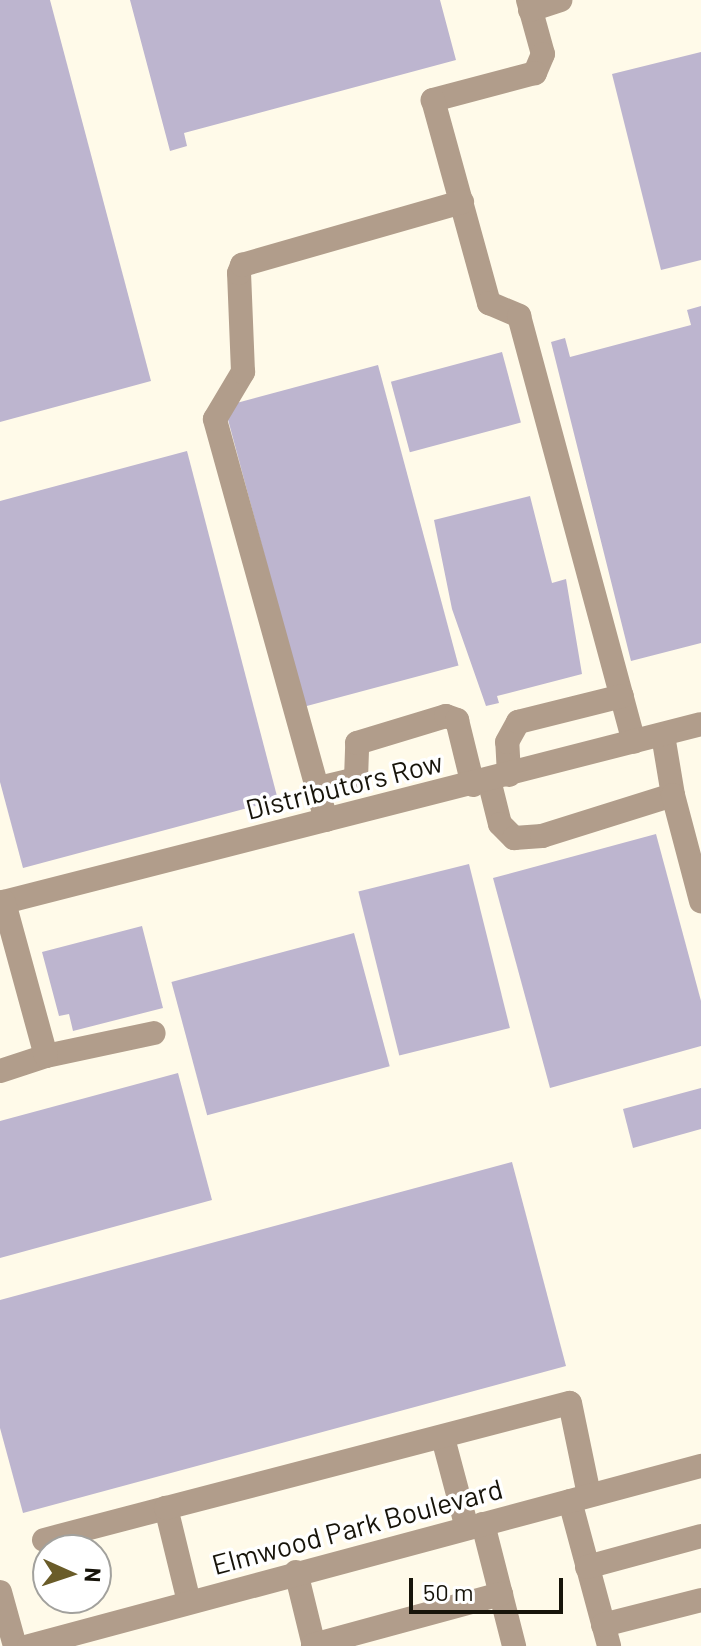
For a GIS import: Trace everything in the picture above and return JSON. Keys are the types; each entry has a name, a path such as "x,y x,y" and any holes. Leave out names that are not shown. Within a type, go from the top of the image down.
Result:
{"street":[{"path":"560,0 529,5 543,54 535,73 433,100 489,303 519,316 634,742"},
{"path":"326,820 215,419 243,372 239,273 242,265 462,202"},
{"path":"490,780 518,722 622,696"},
{"path":"315,789 356,779 357,743 446,716 457,720 490,780 500,824 514,838 542,836 673,795"},
{"name":"Distributors Row","path":"2,903 701,724"},
{"path":"663,735 673,795 701,901"},
{"path":"2,903 46,1056"},
{"path":"1,1064 154,1033"},
{"path":"67,1534 570,1403 587,1567 606,1635 701,1600"},
{"path":"443,1438 501,1594 514,1646"},
{"name":"Elmwood Park Boulevard","path":"29,1646 73,1640 189,1602 296,1572 701,1466"},
{"path":"166,1508 189,1602"},
{"path":"587,1567 701,1536"},
{"path":"296,1572 314,1646 501,1594"},
{"path":"0,1592 15,1646"}],"building":[{"path":"0,0 50,0 151,381 0,422"},
{"path":"130,0 440,0 456,60 184,133 187,146 170,151"},
{"path":"701,52 701,260 661,270 612,74"},
{"path":"701,306 701,643 631,661 551,342 565,338 570,357 691,325 687,310"},
{"path":"502,352 521,423 410,452 391,382"},
{"path":"378,365 458,665 305,707 224,406"},
{"path":"187,451 278,800 23,868 0,782 0,501"},
{"path":"530,496 552,583 566,579 582,674 497,696 499,703 486,706 452,609 434,520"},
{"path":"656,834 701,1001 701,1046 550,1088 493,878"},
{"path":"469,864 510,1028 399,1056 358,892"},
{"path":"142,926 163,1008 73,1031 69,1014 59,1016 42,952"},
{"path":"354,933 390,1066 207,1115 171,982"},
{"path":"178,1073 212,1200 0,1258 0,1121"},
{"path":"701,1088 701,1129 633,1148 623,1109"},
{"path":"512,1162 566,1366 23,1513 0,1428 0,1300"}]}
